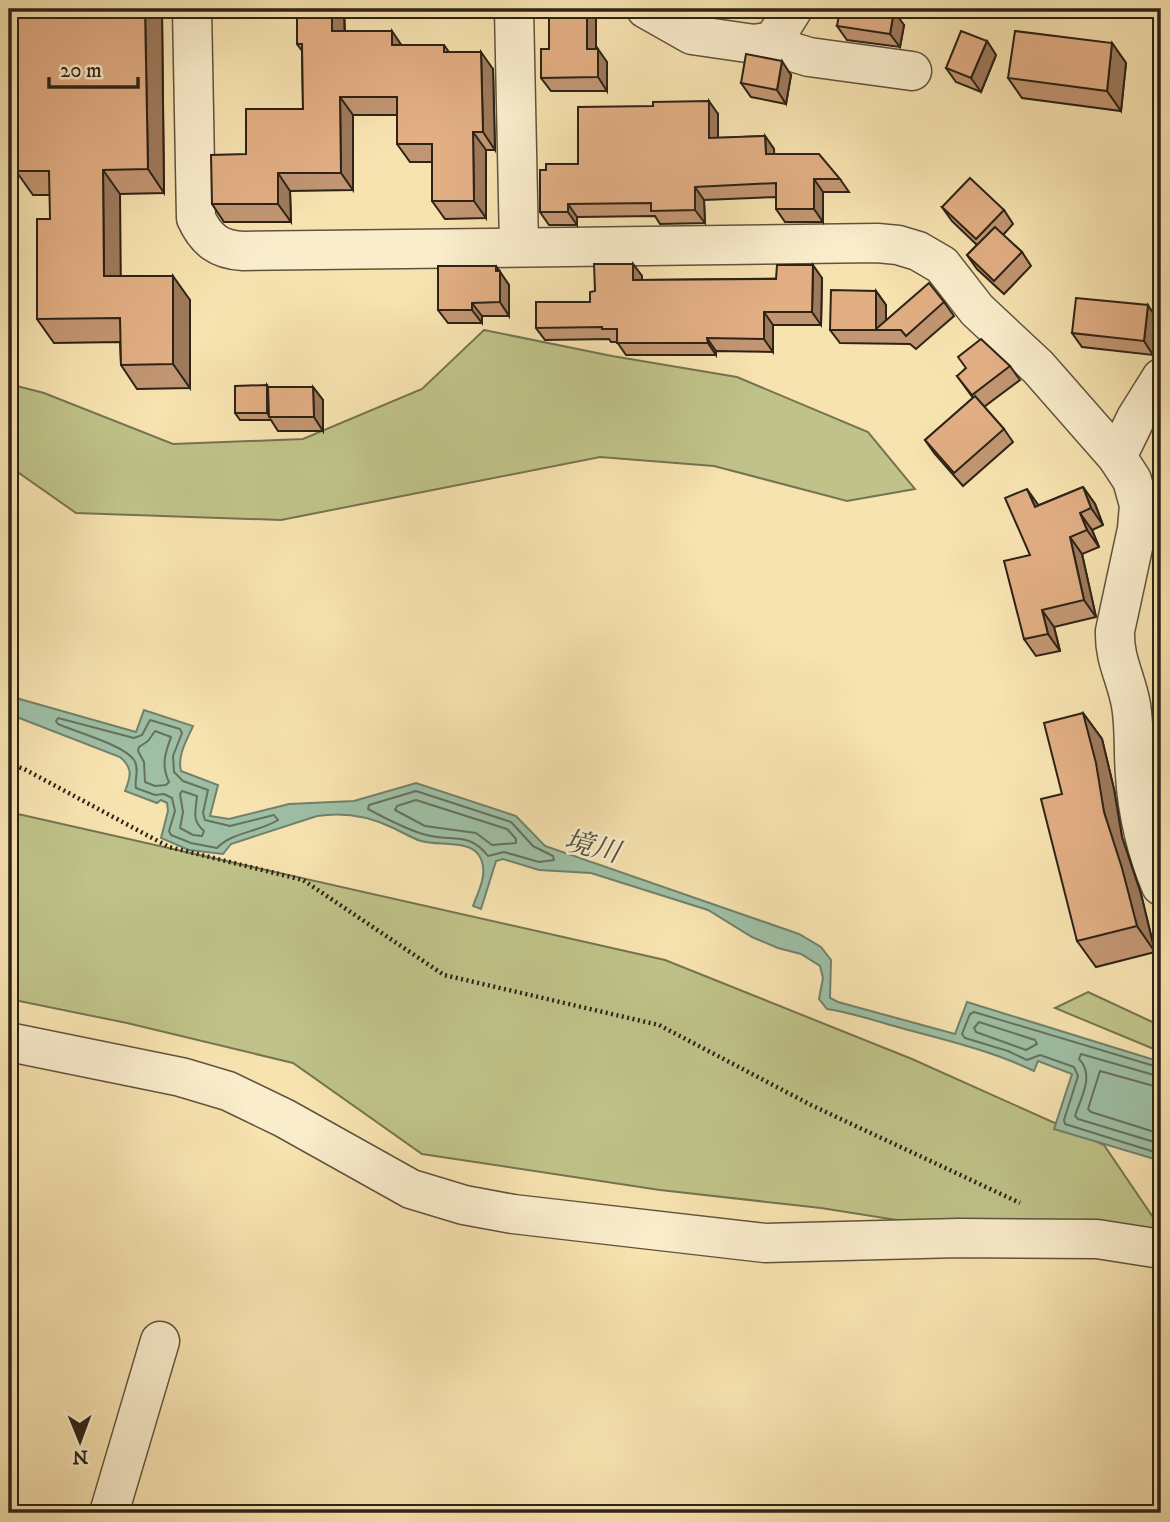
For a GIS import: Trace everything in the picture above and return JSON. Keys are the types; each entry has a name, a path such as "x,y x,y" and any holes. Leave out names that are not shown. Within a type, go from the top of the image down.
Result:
{"street":[{"path":"192,9 196,218 202,231 221,247 243,251 877,243 918,251 942,265 977,310 1038,367 1117,457 1132,480 1139,505 1137,529 1115,631 1115,646 1116,660 1131,704 1135,779 1143,825 1153,867 1161,886"},
{"path":"514,9 519,246"},
{"path":"646,9 692,35 754,44 773,41 786,50 809,57 912,71"},
{"path":"773,41 793,9"},
{"path":"1117,457 1136,418 1161,378"},
{"path":"9,1042 181,1077 228,1091 284,1118 411,1189 464,1205 513,1214 765,1243 958,1238 1097,1240 1161,1249"},
{"path":"109,1513 160,1341"}],"path":[{"path":"9,764 24,769 169,847 303,880 444,975 659,1025 811,1105 1022,1204"}],"shaded area":[{"path":"484,330 612,356 737,377 868,432 915,489 847,501 714,466 600,457 281,520 76,513 9,466 9,384 44,393 173,444 303,439 422,389"},
{"path":"9,812 665,960 912,1059 1104,1145 1161,1229 1161,1262 821,1208 660,1190 422,1154 293,1063 127,1023 9,999"},
{"path":"1088,992 1161,1026 1161,1052 1055,1008"}],"water":[{"path":"9,696 136,732 144,710 193,726 181,753 181,771 218,785 210,816 229,819 289,804 354,801 416,783 516,816 545,846 799,934 821,947 831,960 830,998 838,1002 955,1034 967,1002 1161,1062 1161,1161 1054,1129 1072,1074 1038,1061 1034,1071 969,1047 827,1009 819,999 823,978 820,966 801,954 752,937 708,910 591,873 539,870 503,859 496,861 481,909 473,906 483,867 478,854 473,850 460,845 421,841 382,823 355,816 317,816 231,844 223,854 189,850 161,838 168,811 167,803 161,800 157,803 125,791 130,772 120,757 9,714"}],"building":[{"path":"14,9 145,9 148,169 103,170 104,276 173,276 173,364 121,365 120,318 37,319 37,219 50,219 49,171 16,171"},
{"path":"297,9 332,9 332,31 392,31 392,45 444,45 444,52 481,52 483,132 473,132 474,201 432,201 432,144 397,144 397,97 340,97 341,173 278,173 278,204 212,204 211,155 246,154 246,109 303,109 302,44 297,44"},
{"path":"549,9 587,9 587,49 598,49 598,77 541,78 541,49 549,49"},
{"path":"840,9 894,11 890,34 837,26"},
{"path":"961,31 987,41 971,78 946,68"},
{"path":"1015,31 1112,43 1107,91 1008,78"},
{"path":"746,54 782,61 777,90 741,83"},
{"path":"709,101 709,138 765,136 766,154 819,154 840,179 814,179 814,209 776,209 776,183 695,187 695,210 651,211 651,203 568,204 568,212 540,212 540,170 546,170 546,164 578,164 578,107 653,106 653,102"},
{"path":"970,178 1004,210 976,239 942,207"},
{"path":"995,227 1022,252 994,281 967,255"},
{"path":"594,264 633,264 633,280 776,279 777,265 813,265 812,312 764,312 764,339 707,338 708,343 617,343 617,329 536,328 536,302 590,302 590,292 595,291"},
{"path":"438,266 496,266 496,271 500,271 500,302 472,303 472,310 438,310"},
{"path":"929,283 944,302 906,336 901,330 830,330 831,290 876,291 876,329"},
{"path":"1076,298 1148,305 1144,341 1072,333"},
{"path":"981,339 1010,366 972,395 957,376 966,368 958,357"},
{"path":"267,385 267,413 235,413 235,386"},
{"path":"268,387 313,387 314,417 269,417"},
{"path":"975,396 1004,429 954,473 925,440"},
{"path":"1083,487 1091,508 1080,513 1087,530 1070,537 1084,600 1042,610 1048,634 1024,639 1004,561 1030,555 1005,498 1027,489 1035,507"},
{"path":"1083,713 1096,763 1104,812 1137,926 1077,941 1041,799 1062,794 1044,723"}],"water label":[{"name":"境川","path":"592,847"}]}
